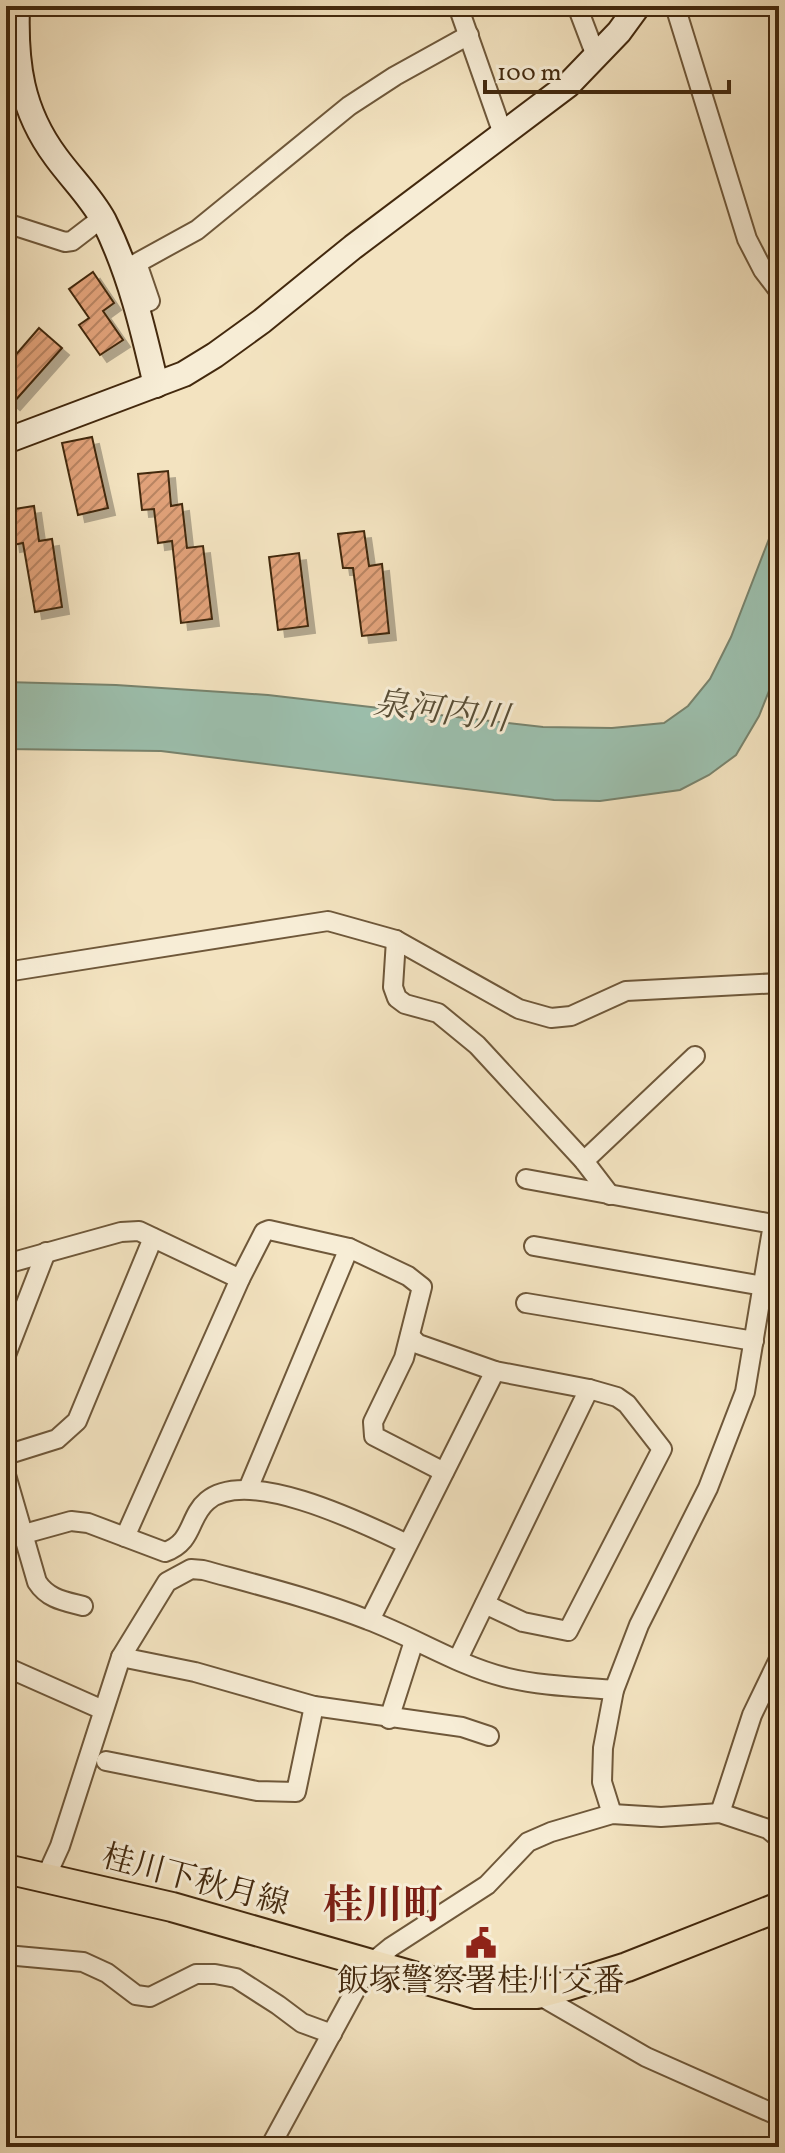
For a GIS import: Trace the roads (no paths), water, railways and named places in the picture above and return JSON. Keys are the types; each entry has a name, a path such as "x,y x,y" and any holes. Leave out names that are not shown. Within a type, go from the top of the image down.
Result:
{"main road":[{"name":"桂川下秋月線","path":"6,1869 172,1907 476,1994 537,1994 627,1967 779,1907"}],"street":[{"path":"17,6 19,75 16,107 84,190 102,218 137,306 156,385"},
{"path":"458,6 503,134"},
{"path":"577,6 596,56"},
{"path":"6,441 184,374 227,347 353,247 568,85 619,32 638,6"},
{"path":"675,6 747,239 763,270 779,291"},
{"path":"137,306 150,301 137,263 197,230 349,106 469,35"},
{"path":"6,223 65,242 72,241 102,218"},
{"path":"6,972 328,921 396,940 519,1009 551,1018 571,1016 626,991 779,983"},
{"path":"396,940 393,987 397,998 405,1004 438,1013 477,1045 584,1161 610,1195"},
{"path":"584,1161 695,1056"},
{"path":"526,1179 776,1226 745,1392 730,1435 684,1537 639,1625 614,1690 603,1748 602,1782 612,1814"},
{"path":"125,1537 240,1279 264,1232 269,1230 349,1248 408,1276 422,1287 404,1358 373,1422 374,1436 444,1472"},
{"path":"6,1264 121,1232 139,1231 240,1279"},
{"path":"6,1455 57,1439 77,1421 153,1238"},
{"path":"534,1246 763,1286"},
{"path":"248,1489 349,1248"},
{"path":"6,1355 46,1252"},
{"path":"526,1303 754,1341"},
{"path":"410,1336 418,1344 495,1371 617,1397 627,1404 662,1449 568,1631 523,1622 485,1604"},
{"path":"370,1620 495,1371"},
{"path":"458,1659 589,1389"},
{"path":"6,1475 15,1536 37,1582 43,1592 53,1598 83,1606"},
{"path":"15,1536 71,1521 88,1523 165,1552 185,1540 206,1501 224,1493 248,1489 304,1501 356,1520 407,1544"},
{"path":"45,1879 60,1846 121,1657 167,1582 191,1569 277,1591 370,1620 503,1677 556,1686 614,1690"},
{"path":"389,1719 414,1641"},
{"path":"121,1657 195,1672 314,1706 462,1727 489,1736"},
{"path":"720,1813 752,1715 779,1659"},
{"path":"6,1667 103,1710"},
{"path":"106,1761 257,1791 296,1792 314,1706"},
{"path":"270,2147 369,1965 391,1947 487,1885 528,1842 612,1814 661,1817 720,1813 768,1829 779,1838"},
{"path":"6,1955 83,1962 107,1973 136,1995 150,1997 196,1974 236,1978 302,2023 332,2034"},
{"path":"537,1994 646,2057 779,2116"}],"place":[{"name":"飯塚警察署桂川交番","path":"481,1943"}],"district":[{"name":"桂川町","path":"383,1908"}],"water label":[{"name":"泉河内川","path":"441,713"}]}
